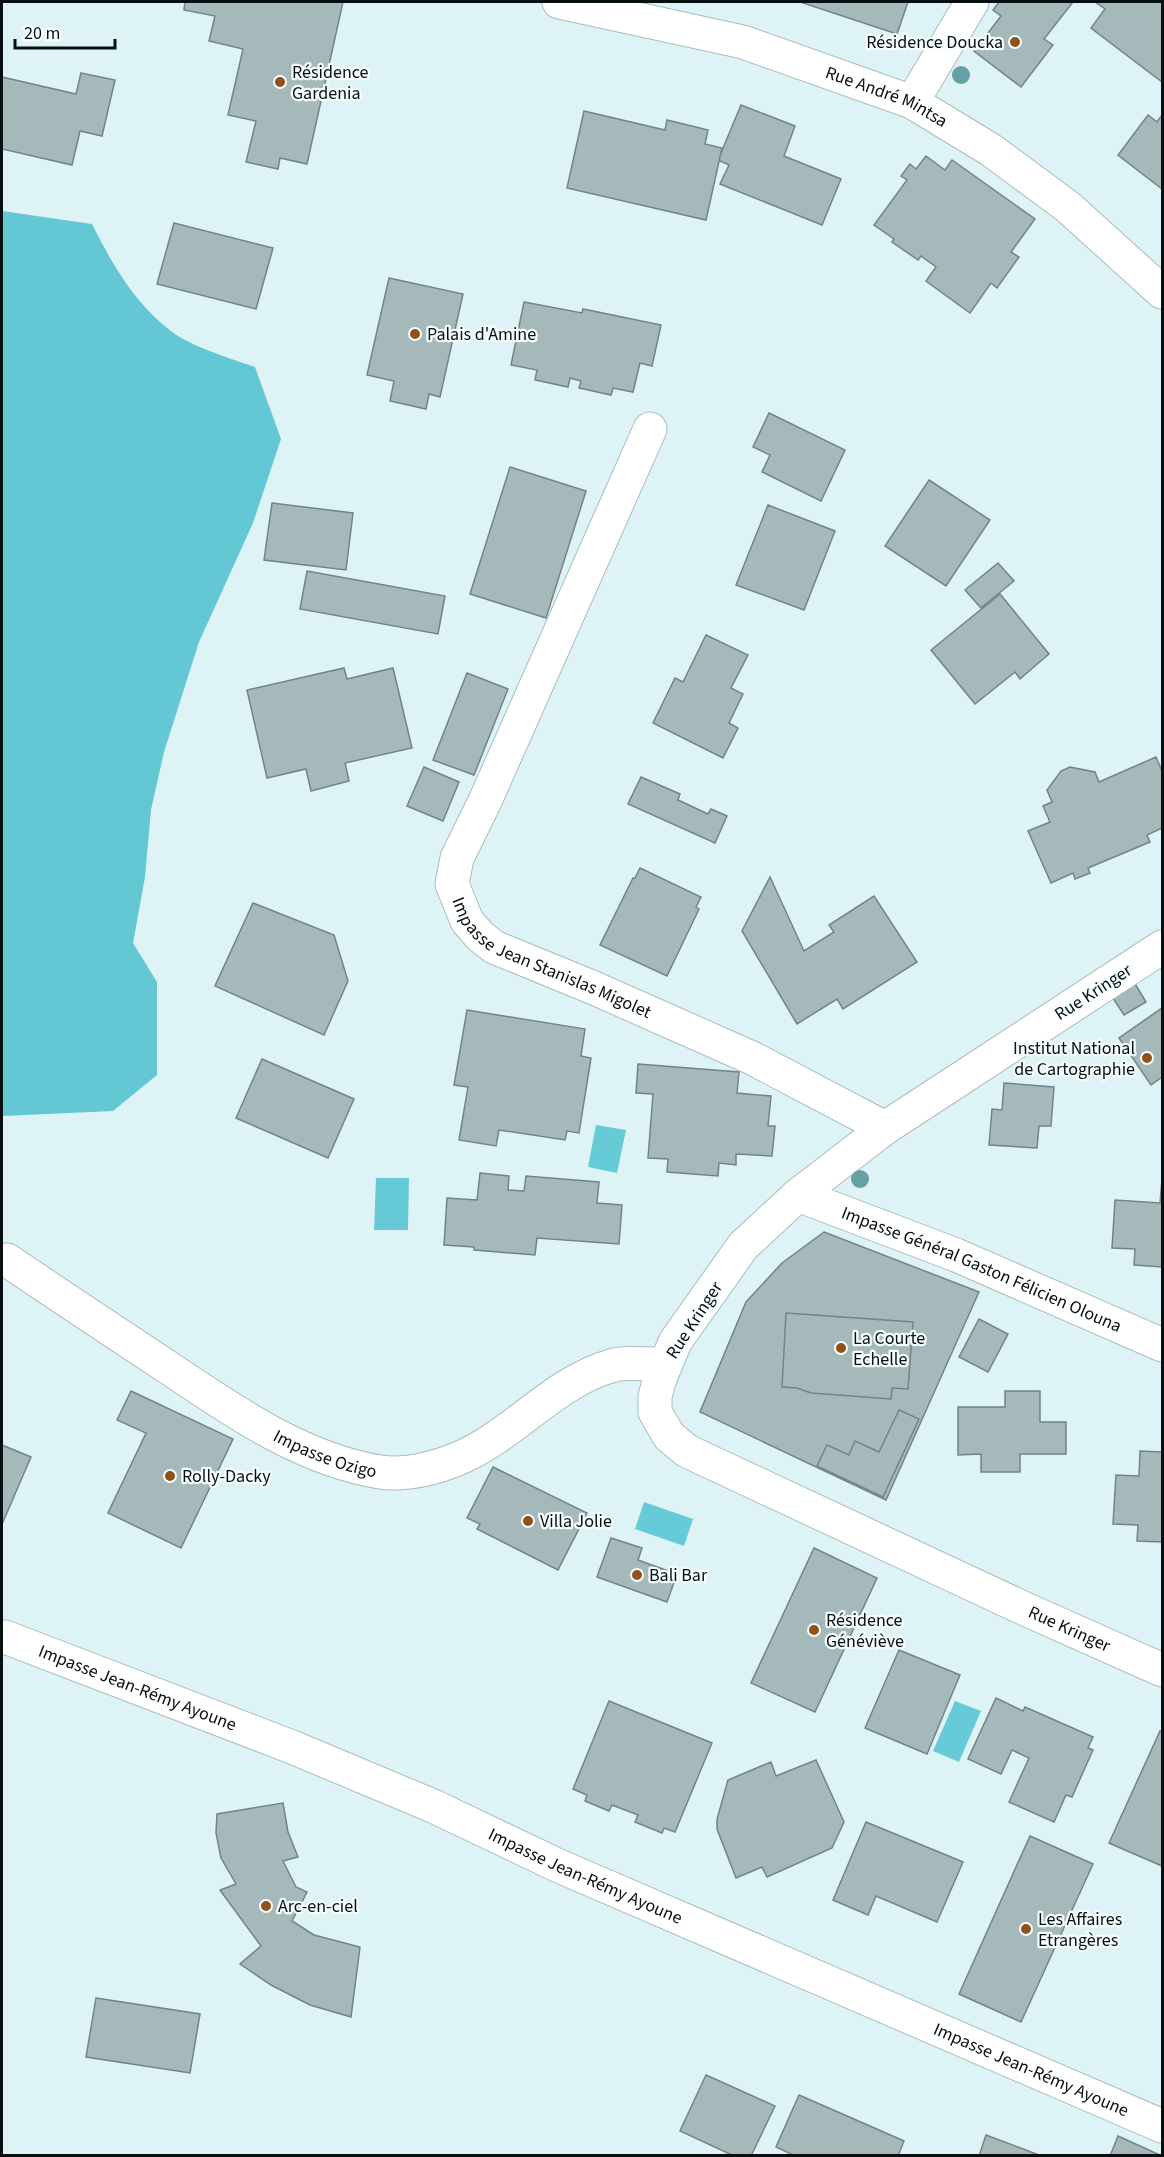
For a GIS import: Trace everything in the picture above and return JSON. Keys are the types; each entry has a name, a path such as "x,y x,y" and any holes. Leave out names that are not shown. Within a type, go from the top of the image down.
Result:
{"street":[{"name":"Rue André Mintsa","path":"559,2 743,42 912,102 991,150 1068,207 1162,292"},
{"path":"912,102 972,2"},
{"name":"Impasse Jean Stanislas Migolet","path":"650,429 485,801 457,858 452,884 467,921 494,947 594,988 752,1058 885,1128"},
{"name":"Rue Kringer","path":"1162,947 885,1128 798,1195 743,1246 694,1314 675,1342 665,1364 655,1397 656,1412 669,1436 687,1450 1023,1608 1162,1670"},
{"name":"Impasse Général Gaston Félicien Olouna","path":"798,1195 956,1255 1162,1344"},
{"name":"Impasse Ozigo","path":"7,1260 239,1414 287,1441 342,1461 382,1472 419,1471 451,1462 473,1452 579,1380 612,1365 665,1364"},
{"name":"Impasse Jean-Rémy Ayoune","path":"5,1637 292,1747 433,1806 559,1866 1162,2126"}],"shaded area":[{"path":"2,211 92,224 128,286 164,325 178,336 194,344 255,367 281,439 253,523 199,642 164,752 151,810 145,877 133,943 157,982 157,1075 113,1111 2,1116"},
{"path":"596,1125 626,1130 617,1173 588,1167"},
{"path":"376,1178 409,1178 408,1230 374,1230"},
{"path":"644,1502 693,1519 684,1546 635,1529"},
{"path":"955,1701 981,1711 959,1762 933,1751"}],"building":[{"name":"Résidence Gardenia","path":"185,2 343,2 307,164 280,158 278,169 246,162 256,121 228,115 243,49 209,41 215,16 184,10"},
{"path":"804,2 908,2 897,34"},
{"name":"Résidence Doucka","path":"999,2 1073,2 1044,39 1053,45 1021,87 974,51 1001,16 993,10"},
{"path":"1095,2 1162,2 1162,82 1091,28 1105,9"},
{"path":"81,73 115,80 102,136 80,131 72,165 2,149 2,77 76,94"},
{"path":"741,105 795,126 784,156 841,179 822,225 720,184 729,165 718,160"},
{"path":"584,111 665,130 667,120 708,130 705,144 722,148 706,220 567,188"},
{"path":"1148,115 1157,122 1162,115 1162,189 1118,155"},
{"path":"926,156 945,170 952,160 1035,219 1011,252 1019,257 997,288 991,283 970,313 926,281 936,267 921,256 918,260 892,242 894,239 874,225 907,180 901,176 910,164 916,169"},
{"path":"174,223 273,248 256,309 157,284"},
{"name":"Palais d'Amine","path":"389,278 463,294 440,397 429,394 426,409 390,401 394,381 367,375"},
{"path":"524,302 582,313 583,309 661,325 652,366 640,363 633,392 613,388 611,395 579,388 581,381 570,378 568,387 535,380 537,370 511,365"},
{"path":"769,413 845,450 821,501 762,472 770,455 753,447"},
{"path":"510,467 586,491 546,618 470,594"},
{"path":"929,480 990,520 946,586 885,546"},
{"path":"272,503 353,513 346,570 264,560"},
{"path":"768,505 835,531 804,610 736,585"},
{"path":"998,563 1014,581 981,608 965,590"},
{"path":"307,571 445,596 438,634 300,609"},
{"path":"1000,594 1049,654 1020,679 1015,672 975,704 931,650"},
{"path":"706,635 748,655 731,688 743,694 729,723 738,728 723,758 653,723 675,678 683,682"},
{"path":"344,668 347,679 393,668 412,748 345,763 349,781 311,791 306,769 267,778 247,690"},
{"path":"467,673 508,689 474,775 433,760"},
{"path":"1156,757 1162,771 1162,828 1147,835 1150,842 1088,868 1090,873 1075,879 1073,873 1051,883 1028,831 1050,822 1043,806 1052,802 1047,790 1061,771 1070,767 1095,772 1099,782"},
{"path":"424,767 459,782 443,821 407,806"},
{"path":"641,777 680,794 678,800 708,814 711,809 727,816 715,843 628,804"},
{"path":"640,868 701,897 696,907 699,909 667,976 600,945"},
{"path":"770,877 804,951 834,932 829,925 874,896 917,962 843,1009 837,999 797,1024 742,931"},
{"path":"253,903 334,935 348,981 324,1035 215,986"},
{"path":"1134,982 1146,1002 1124,1015 1111,995"},
{"name":"Institut National de Cartographie","path":"1162,1008 1162,1077 1151,1085 1119,1038"},
{"path":"467,1010 585,1029 581,1056 591,1058 579,1133 567,1131 565,1140 499,1130 496,1146 459,1140 468,1087 454,1085"},
{"path":"262,1059 354,1099 328,1158 236,1118"},
{"path":"638,1064 739,1072 737,1093 771,1096 768,1126 775,1126 772,1156 736,1154 736,1165 719,1163 718,1176 667,1172 668,1159 648,1158 653,1094 636,1093"},
{"path":"1004,1083 1054,1087 1051,1126 1039,1126 1037,1148 989,1145 992,1109 1002,1110"},
{"path":"480,1173 509,1176 508,1190 524,1191 526,1176 599,1182 597,1203 622,1205 619,1244 537,1238 535,1255 444,1245 447,1198 477,1200"},
{"path":"1162,1179 1162,1267 1134,1265 1135,1249 1112,1248 1115,1200 1160,1203"},
{"name":"La Courte Echelle","path":"824,1232 979,1292 886,1500 700,1412 746,1302 782,1263"},
{"path":"786,1313 913,1322 908,1389 892,1388 891,1399 811,1393 797,1388 782,1387"},
{"path":"979,1319 1008,1334 988,1372 959,1357"},
{"name":"Rolly-Dacky","path":"131,1391 233,1439 181,1548 108,1513 146,1433 117,1420"},
{"path":"1005,1391 1040,1391 1040,1422 1066,1422 1066,1454 1020,1454 1020,1472 981,1472 981,1454 958,1455 958,1407 1005,1407"},
{"path":"899,1410 919,1419 883,1497 817,1466 827,1445 849,1455 855,1441 879,1452"},
{"path":"2,1445 31,1457 3,1522 2,1521"},
{"path":"1140,1451 1162,1452 1162,1542 1137,1541 1138,1525 1113,1524 1116,1475 1139,1476"},
{"name":"Villa Jolie","path":"493,1467 587,1513 558,1570 477,1529 480,1524 467,1518"},
{"path":"611,1538 642,1548 638,1560 677,1574 667,1602 597,1577"},
{"name":"Résidence Généviève","path":"814,1548 877,1578 815,1712 751,1683"},
{"path":"899,1650 960,1675 927,1754 865,1728"},
{"path":"996,1698 1023,1711 1025,1707 1093,1737 1088,1748 1093,1750 1072,1797 1066,1795 1054,1822 1009,1802 1029,1758 1012,1750 1001,1774 968,1759"},
{"path":"609,1701 712,1743 675,1832 664,1828 662,1833 635,1822 638,1815 612,1805 609,1811 585,1801 587,1795 573,1789"},
{"path":"1160,1731 1162,1732 1162,1866 1109,1843"},
{"path":"816,1760 844,1822 832,1848 767,1877 762,1867 736,1878 717,1829 717,1819 728,1780 771,1762 776,1776"},
{"name":"Arc-en-ciel","path":"283,1803 288,1832 298,1857 283,1861 296,1887 307,1892 292,1921 314,1935 360,1947 351,2017 310,2005 271,1985 240,1964 261,1946 220,1890 236,1884 221,1858 216,1833 217,1814"},
{"path":"866,1822 963,1862 937,1922 876,1896 868,1915 833,1900"},
{"name":"Les Affaires Etrangères","path":"1030,1836 1093,1864 1021,2022 959,1994"},
{"path":"96,1998 200,2014 190,2073 86,2057"},
{"path":"706,2075 775,2106 751,2156 734,2156 680,2131"},
{"path":"799,2095 904,2141 898,2156 795,2156 776,2147"},
{"path":"986,2135 1026,2150 1041,2156 979,2156"},
{"path":"1118,2136 1162,2156 1110,2156"}],"place":[{"name":"Résidence Doucka","path":"1015,42"},
{"name":"Résidence Gardenia","path":"280,82"},
{"name":"Palais d'Amine","path":"415,334"},
{"name":"Institut National de Cartographie","path":"1147,1058"},
{"name":"La Courte Echelle","path":"841,1348"},
{"name":"Rolly-Dacky","path":"170,1476"},
{"name":"Villa Jolie","path":"528,1521"},
{"name":"Bali Bar","path":"637,1575"},
{"name":"Résidence Généviève","path":"814,1630"},
{"name":"Arc-en-ciel","path":"266,1906"},
{"name":"Les Affaires Etrangères","path":"1026,1929"}]}
